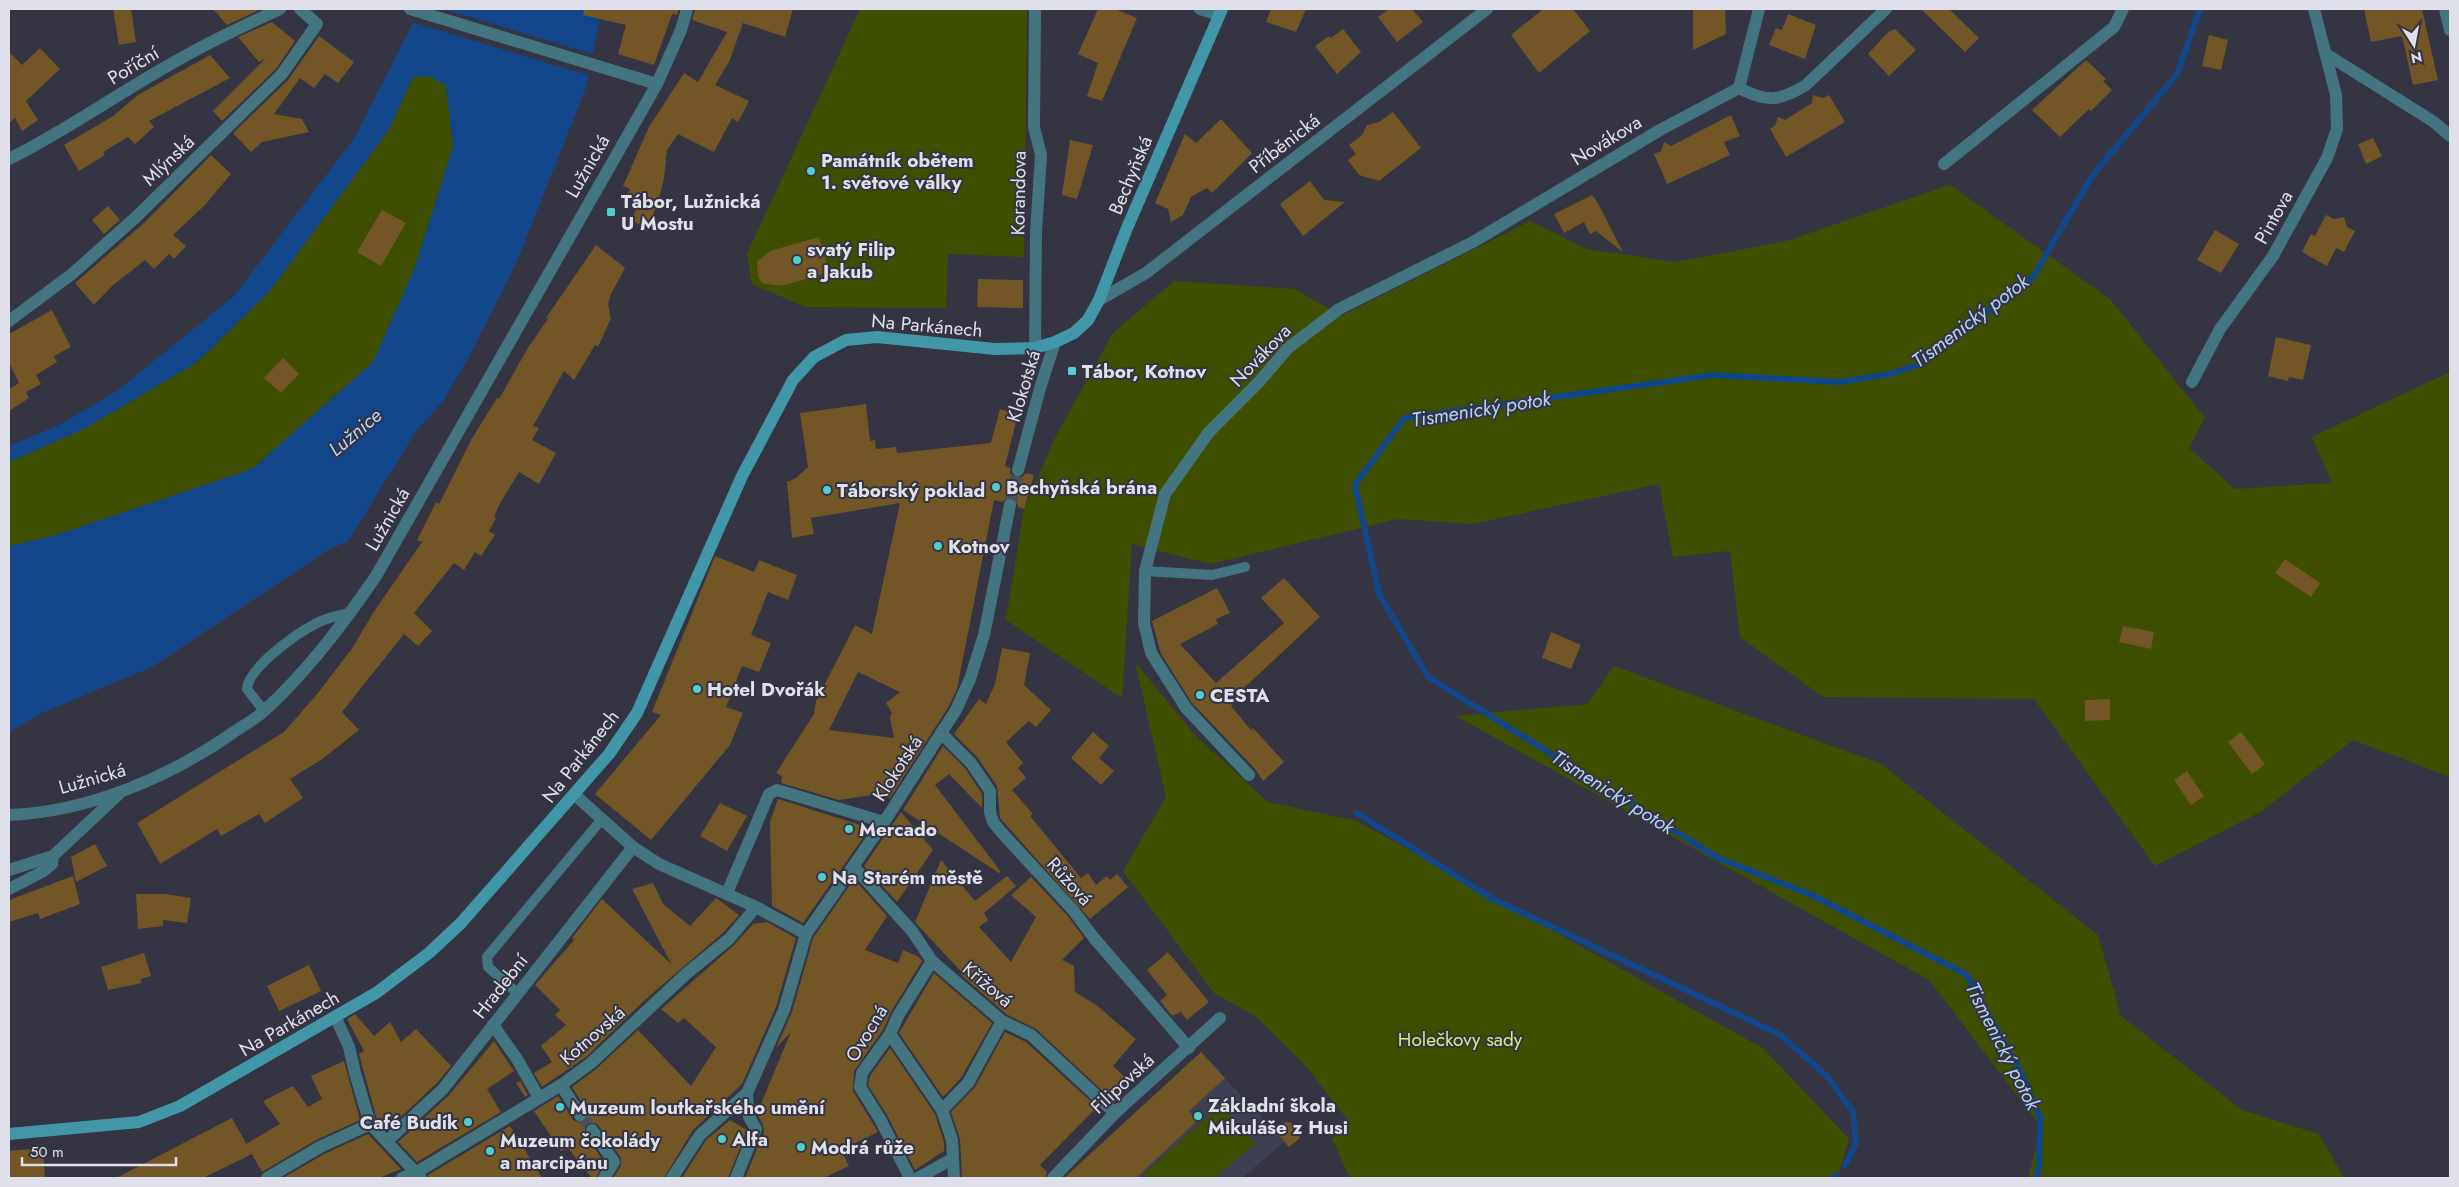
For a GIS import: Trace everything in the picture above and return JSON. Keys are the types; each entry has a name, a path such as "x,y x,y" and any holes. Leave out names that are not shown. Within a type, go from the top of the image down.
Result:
{"main road":[{"name":"Bechyňská","path":"1056,342 1082,327 1099,300 1127,228 1221,12"},
{"name":"Na Parkánech","path":"9,1134 149,1119 180,1106 376,994 429,953 461,923 575,795 609,754 637,713 742,476 793,380 814,357 846,340 877,337 995,349 1035,348 1056,342"}],"street":[{"name":"Poříční","path":"9,159 50,139 157,72 212,41 280,9"},
{"name":"Mlýnská","path":"9,321 72,274 136,217 282,74 317,24 300,9"},
{"path":"410,9 656,84 681,30 687,9"},
{"name":"Korandova","path":"1035,9 1034,127 1041,155 1036,232 1035,348"},
{"path":"1200,9 1221,12"},
{"name":"Příběnická","path":"1099,300 1146,273 1488,9"},
{"path":"1759,9 1739,88 1766,100 1793,93 1806,84 1886,9"},
{"path":"1944,164 2114,26 2123,9"},
{"name":"Pintova","path":"2192,382 2220,329 2273,256 2327,158 2337,130 2336,95 2314,9"},
{"path":"2445,9 2450,30"},
{"path":"2326,54 2434,122 2450,136"},
{"name":"Lužnická","path":"9,815 45,811 120,793 193,759 264,711 320,652 351,613 376,576 656,84"},
{"name":"Novákova","path":"1249,775 1186,708 1150,653 1144,623 1145,571 1165,494 1209,432 1258,384 1288,348 1339,309 1472,242 1660,130 1739,88"},
{"name":"Klokotská","path":"1018,470 1041,385 1056,342"},
{"name":"Klokotská","path":"672,1178 700,1135 748,1093 784,1010 806,934 854,867 956,710 970,679 984,635 1010,505"},
{"name":"Růžová","path":"941,733 971,763 990,791 990,812 993,822 1073,910 1094,938 1189,1048"},
{"path":"726,893 769,794 777,790 884,822"},
{"path":"9,870 53,856 120,793"},
{"path":"575,795 633,847 659,864 756,907 806,934"},
{"name":"Hradební","path":"387,1141 443,1090 633,847"},
{"path":"9,889 42,872 52,864 53,856"},
{"name":"Křížová","path":"854,867 912,931 932,961 1002,1021 1030,1035 1115,1113"},
{"name":"Kotnovská","path":"402,1178 419,1175 591,1064 686,974 729,938 756,907"},
{"name":"Ovocná","path":"910,1178 880,1119 860,1087 862,1073 890,1034 898,1016 932,961"},
{"path":"336,1018 349,1047 370,1124 419,1175"},
{"name":"Filipovská","path":"1053,1178 1115,1113 1220,1018"},
{"path":"942,1110 968,1083 1002,1021"},
{"path":"493,1025 517,1059 539,1098"},
{"path":"890,1034 942,1110 952,1140 954,1178"},
{"path":"561,1085 580,1115"},
{"path":"736,1178 756,1129 749,1117 748,1093"},
{"path":"266,1178 320,1147 370,1124"},
{"path":"592,1130 614,1162 604,1178"},
{"path":"918,1178 952,1159"}],"lane":[{"path":"1145,571 1212,575 1245,567"},
{"path":"264,711 246,689 253,674 276,652 314,624 335,616 351,613"},
{"path":"518,994 488,967 487,957 602,819"}],"shaded area":[{"name":"Základní škola Mikuláše z Husi","path":"1201,1052 1284,1142 1242,1178 1067,1178"}],"green space":[{"path":"860,9 1027,9 1024,257 948,254 946,308 805,307 752,284 747,254"},
{"path":"430,76 446,86 453,146 415,267 373,362 252,469 50,537 9,546 9,462 84,429 196,363 269,292 388,131 413,77"},
{"path":"1950,185 2111,300 2205,418 2189,448 2235,489 2332,483 2312,437 2450,372 2450,777 2353,740 2262,811 2155,866 2034,699 1823,697 1740,637 1730,551 1673,557 1659,484 1472,524 1398,519 1210,564 1132,544 1122,698 1006,620 1024,509 1055,438 1113,333 1174,281 1295,289 1341,316 1530,221 1586,249 1676,262 1786,241"},
{"name":"Holečkovy sady","path":"1135,662 1194,734 1268,802 1357,821 1764,1049 1849,1139 1838,1177 1350,1178 1332,1139 1351,1124 1304,1064 1254,1015 1215,994 1123,871 1166,797"},
{"path":"1614,666 1881,764 2098,935 2121,1016 2242,1110 2319,1134 2344,1178 2028,1178 2041,1127 1929,980 1456,716 1587,704"},
{"path":"1221,1105 1255,1143 1215,1178 1148,1178 1144,1174"}],"water":[{"name":"Lužnice","path":"420,9 602,9 586,88 515,266 469,357 443,401 417,430 348,541 328,550 152,667 44,712 9,732 9,546 50,537 252,469 373,362 415,267 453,146 446,86 430,76 413,77 388,131 269,292 196,363 84,429 9,462 9,446 61,424 117,391 234,296 355,137"}],"pier":[{"path":"417,9 444,9 595,55 591,76 411,22"}],"building":[{"path":"113,9 131,9 136,42 119,45"},
{"path":"213,9 257,9 259,10 227,25"},
{"path":"584,9 679,9 677,15 672,14 654,65 618,54 626,25 583,15"},
{"path":"695,9 793,9 785,37 743,23 729,62 715,85 749,101 738,122 732,118 714,152 678,134 667,150 664,178 658,203 647,229 631,220 639,203 626,197 630,189 623,186 649,127 684,73 698,82 727,32 692,20"},
{"path":"1098,9 1115,9 1137,18 1102,101 1087,96 1098,63 1078,54"},
{"path":"1271,9 1306,9 1296,32 1266,22"},
{"path":"1389,9 1412,9 1423,22 1397,42 1378,17"},
{"path":"1543,9 1573,9 1590,31 1539,73 1511,35"},
{"path":"1693,9 1725,9 1726,34 1693,50"},
{"path":"1921,9 1949,9 1979,38 1965,52"},
{"path":"2364,9 2422,9 2438,80 2413,85 2402,36 2371,42"},
{"path":"1788,14 1816,25 1805,59 1769,45 1776,28 1782,30"},
{"path":"272,22 295,41 276,69 222,121 213,111 266,58 259,62 238,37"},
{"path":"1343,29 1361,52 1337,74 1315,46"},
{"path":"1895,29 1916,50 1889,76 1868,54 1888,32"},
{"path":"2209,35 2228,40 2221,70 2202,66"},
{"path":"319,36 354,62 338,83 325,74 314,88 300,78 274,114 302,119 309,132 262,142 251,152 233,133 288,80"},
{"path":"40,48 60,69 26,101 38,120 22,131 15,118 9,123 9,52 22,65"},
{"path":"210,55 230,78 149,121 154,127 135,144 128,137 103,152 105,155 79,171 64,145 113,116 138,95"},
{"path":"2086,60 2106,79 2103,81 2112,90 2060,137 2032,110"},
{"path":"1813,95 1823,98 1829,95 1845,122 1786,157 1770,129 1775,126 1778,117 1785,120 1812,103"},
{"path":"1393,112 1421,148 1379,181 1359,175 1348,160 1356,154 1349,145 1362,135 1367,125 1379,122"},
{"path":"1731,115 1740,136 1724,142 1730,155 1667,184 1654,154 1661,151 1664,142 1671,146"},
{"path":"1221,119 1252,153 1212,193 1207,188 1191,197 1183,215 1171,222 1168,209 1155,203 1185,134 1196,143"},
{"path":"2373,138 2382,156 2366,164 2358,144"},
{"path":"1070,140 1093,145 1077,199 1062,195"},
{"path":"211,155 231,174 205,205 173,235 186,246 174,259 169,254 154,269 145,260 112,286 94,305 75,283 145,222"},
{"path":"1310,181 1324,200 1345,202 1303,236 1280,204"},
{"path":"1592,195 1623,252 1596,231 1590,234 1584,222 1564,233 1554,214"},
{"path":"108,206 120,220 104,234 92,220"},
{"path":"382,210 406,223 381,266 357,252"},
{"path":"2326,215 2334,219 2344,217 2347,227 2355,231 2344,252 2336,248 2327,266 2302,252 2311,234 2315,236"},
{"path":"2215,230 2239,244 2221,273 2197,260"},
{"name":"svatý Filip a Jakub","path":"819,237 829,272 782,286 762,283 758,277 757,262 770,251"},
{"path":"596,245 625,268 611,294 608,304 611,318 598,347 595,345 574,380 564,371 533,426 539,428 532,440 556,453 539,484 519,472 499,505 494,517 496,518 489,531 495,535 481,556 475,552 464,570 454,563 414,613 432,631 418,646 404,634 342,712 359,730 321,760 290,779 303,798 265,823 259,814 221,836 217,829 160,864 137,823 284,732 318,693 353,647 373,613 422,542 417,540 436,502 439,504 471,440 497,398 499,399 529,346 548,319 546,318"},
{"path":"978,279 1023,280 1023,308 977,307"},
{"path":"52,310 71,347 54,356 57,362 36,375 41,384 26,392 29,398 9,411 9,389 19,383 9,363 9,334"},
{"path":"2276,337 2311,345 2303,380 2289,377 2288,381 2268,376"},
{"path":"283,358 299,374 281,393 264,378"},
{"path":"866,404 870,441 875,440 876,449 896,447 897,453 991,443 1000,409 1018,414 1005,466 1010,468 1010,473 1015,478 1021,478 1026,473 1034,475 1024,509 1018,507 1017,502 1012,497 1002,502 994,500 957,689 949,706 890,798 878,794 839,800 781,783 782,776 776,773 814,714 816,701 855,625 872,634 900,503 811,518 814,534 792,538 787,482 796,478 808,467 800,413","holes":["858,672 900,692 886,703 892,713 890,717 894,738 829,730"]},
{"name":"Hotel Dvořák","path":"715,556 754,572 759,560 797,575 788,600 768,592 751,635 771,643 759,672 742,666 726,707 743,713 730,745 651,840 595,794 661,715 652,712"},
{"path":"2285,559 2320,583 2311,597 2275,573"},
{"path":"1284,578 1320,617 1231,700 1234,703 1231,706 1251,730 1253,728 1284,762 1263,781 1255,769 1192,703 1161,654 1152,621 1217,588 1230,613 1216,619 1218,624 1180,644 1216,683 1284,623 1261,598"},
{"path":"2123,626 2154,632 2151,649 2119,642"},
{"path":"1551,632 1581,645 1571,669 1542,658"},
{"path":"1002,648 1030,653 1024,685 1051,710 1036,727 1029,721 1006,742 1023,763 1018,768 1026,778 1012,790 1033,814 1030,816 1081,878 1088,873 1096,885 1107,876 1110,880 1117,874 1128,887 1090,919 1000,818 997,786 977,757 954,734 979,699 986,704 995,684"},
{"path":"2110,699 2110,720 2085,721 2085,700"},
{"path":"1093,732 1109,746 1099,758 1114,771 1101,785 1071,758"},
{"path":"2241,732 2265,764 2252,774 2228,742"},
{"path":"943,746 965,768 982,794 982,808 949,774 935,785 1001,872 999,873 903,810"},
{"path":"2187,771 2204,796 2191,805 2174,780"},
{"path":"778,799 870,828 803,923 772,906 770,822"},
{"path":"720,803 747,816 727,851 700,836"},
{"path":"901,812 933,850 897,902 864,866"},
{"path":"95,844 107,866 76,882 71,857"},
{"path":"941,860 975,901 1007,876 1016,886 984,913 988,920 979,927 1011,962 1036,917 1011,895 1031,877 1067,915 1084,938 1062,960 1074,966 1075,992 1095,1004 1136,1039 1113,1066 1126,1078 1108,1096 1036,1029 1006,1014 959,973 965,976 915,922"},
{"path":"73,876 80,904 40,919 38,913 9,922 9,900"},
{"path":"854,879 887,916 865,950 898,963 903,950 919,957 922,961 891,1012 883,1030 854,1071 853,1091 878,1132 841,1150 849,1166 824,1178 745,1178 764,1132 757,1113 791,1032 776,1048 792,1012 813,938"},
{"path":"653,883 663,904 690,926 716,898 739,915 723,933 647,998 586,1057 542,1087 534,1073 552,1062 541,1046 566,1025 555,1015 560,1010 535,985 574,940 572,938 602,899 672,965 632,889"},
{"path":"136,894 165,894 191,898 187,923 163,920 163,926 138,929"},
{"path":"767,922 796,938 776,1007 742,1084 693,1130 664,1178 613,1178 621,1166 621,1158 598,1125 588,1123 585,1127 585,1134 604,1162 596,1178 592,1178 567,1147 561,1151 534,1111 558,1096 573,1120 580,1123 585,1122 588,1115 587,1111 572,1087 596,1069 638,1030 691,1086 716,1047 684,1018 678,1023 661,1009 734,945 753,924"},
{"path":"1168,952 1209,1002 1187,1020 1181,1012 1172,1016 1160,1001 1167,995 1147,970"},
{"path":"144,953 151,976 140,979 142,983 108,990 101,967"},
{"path":"309,965 321,991 279,1011 267,986"},
{"path":"934,973 992,1023 961,1078 943,1097 899,1033"},
{"path":"355,1014 374,1036 390,1022 401,1042 416,1029 451,1066 437,1083 387,1130 377,1120 359,1054 364,1051 347,1019"},
{"path":"1005,1032 1026,1042 1097,1107 1040,1165 1047,1172 1045,1178 962,1178 960,1139 951,1112 975,1087"},
{"path":"494,1041 514,1071 487,1089 501,1112 417,1162 398,1142 449,1095"},
{"path":"890,1048 935,1114 944,1142 944,1151 915,1170 887,1115 868,1085 870,1076"},
{"path":"1201,1052 1225,1078 1189,1111 1198,1120 1136,1178 1064,1178"},
{"path":"344,1061 360,1120 316,1140 262,1172 246,1144 280,1124 263,1101 293,1086 308,1107 322,1099 311,1076"},
{"path":"520,1081 528,1095 525,1097 516,1083"},
{"path":"232,1118 252,1154 203,1178 116,1178"},
{"path":"730,1120 747,1130 728,1178 682,1178 706,1140"},
{"path":"1288,1122 1297,1125 1300,1135 1299,1139 1289,1147 1274,1130 1282,1123"},
{"path":"510,1126 542,1178 429,1178 428,1175"},
{"path":"368,1134 401,1169 379,1178 283,1178 324,1154"},
{"path":"43,1148 45,1178 9,1178 9,1151"}],"waterway":[{"name":"Tismenický potok","path":"2036,1178 2039,1167 2040,1118 2023,1077 1967,975 1814,896 1718,858 1428,677 1379,594 1355,485 1404,418 1714,375 1840,382 1889,374 1918,365 2033,277 2092,176 2177,74 2200,9"},
{"path":"1357,813 1491,898 1779,1034 1827,1076 1853,1112 1856,1143 1845,1165"},
{"path":"1832,1178 1836,1175"}],"tunnel":[{"path":"1010,505 1018,470"},
{"path":"580,1115 592,1130"}],"place":[{"name":"Památník obětem 1. světové války","path":"811,171"},
{"name":"Tábor, Lužnická U Mostu","path":"611,212"},
{"name":"svatý Filip a Jakub","path":"797,260"},
{"name":"Tábor, Kotnov","path":"1072,371"},
{"name":"Bechyňská brána","path":"996,487"},
{"name":"Táborský poklad","path":"827,490"},
{"name":"Kotnov","path":"938,546"},
{"name":"Hotel Dvořák","path":"697,689"},
{"name":"CESTA","path":"1200,695"},
{"name":"Mercado","path":"849,829"},
{"name":"Na Starém městě","path":"822,877"},
{"name":"Muzeum loutkařského umění","path":"560,1107"},
{"name":"Základní škola Mikuláše z Husi","path":"1198,1116"},
{"name":"Café Budík","path":"468,1122"},
{"name":"Alfa","path":"722,1139"},
{"name":"Modrá růže","path":"801,1147"},
{"name":"Muzeum čokolády a marcipánu","path":"490,1151"}]}
